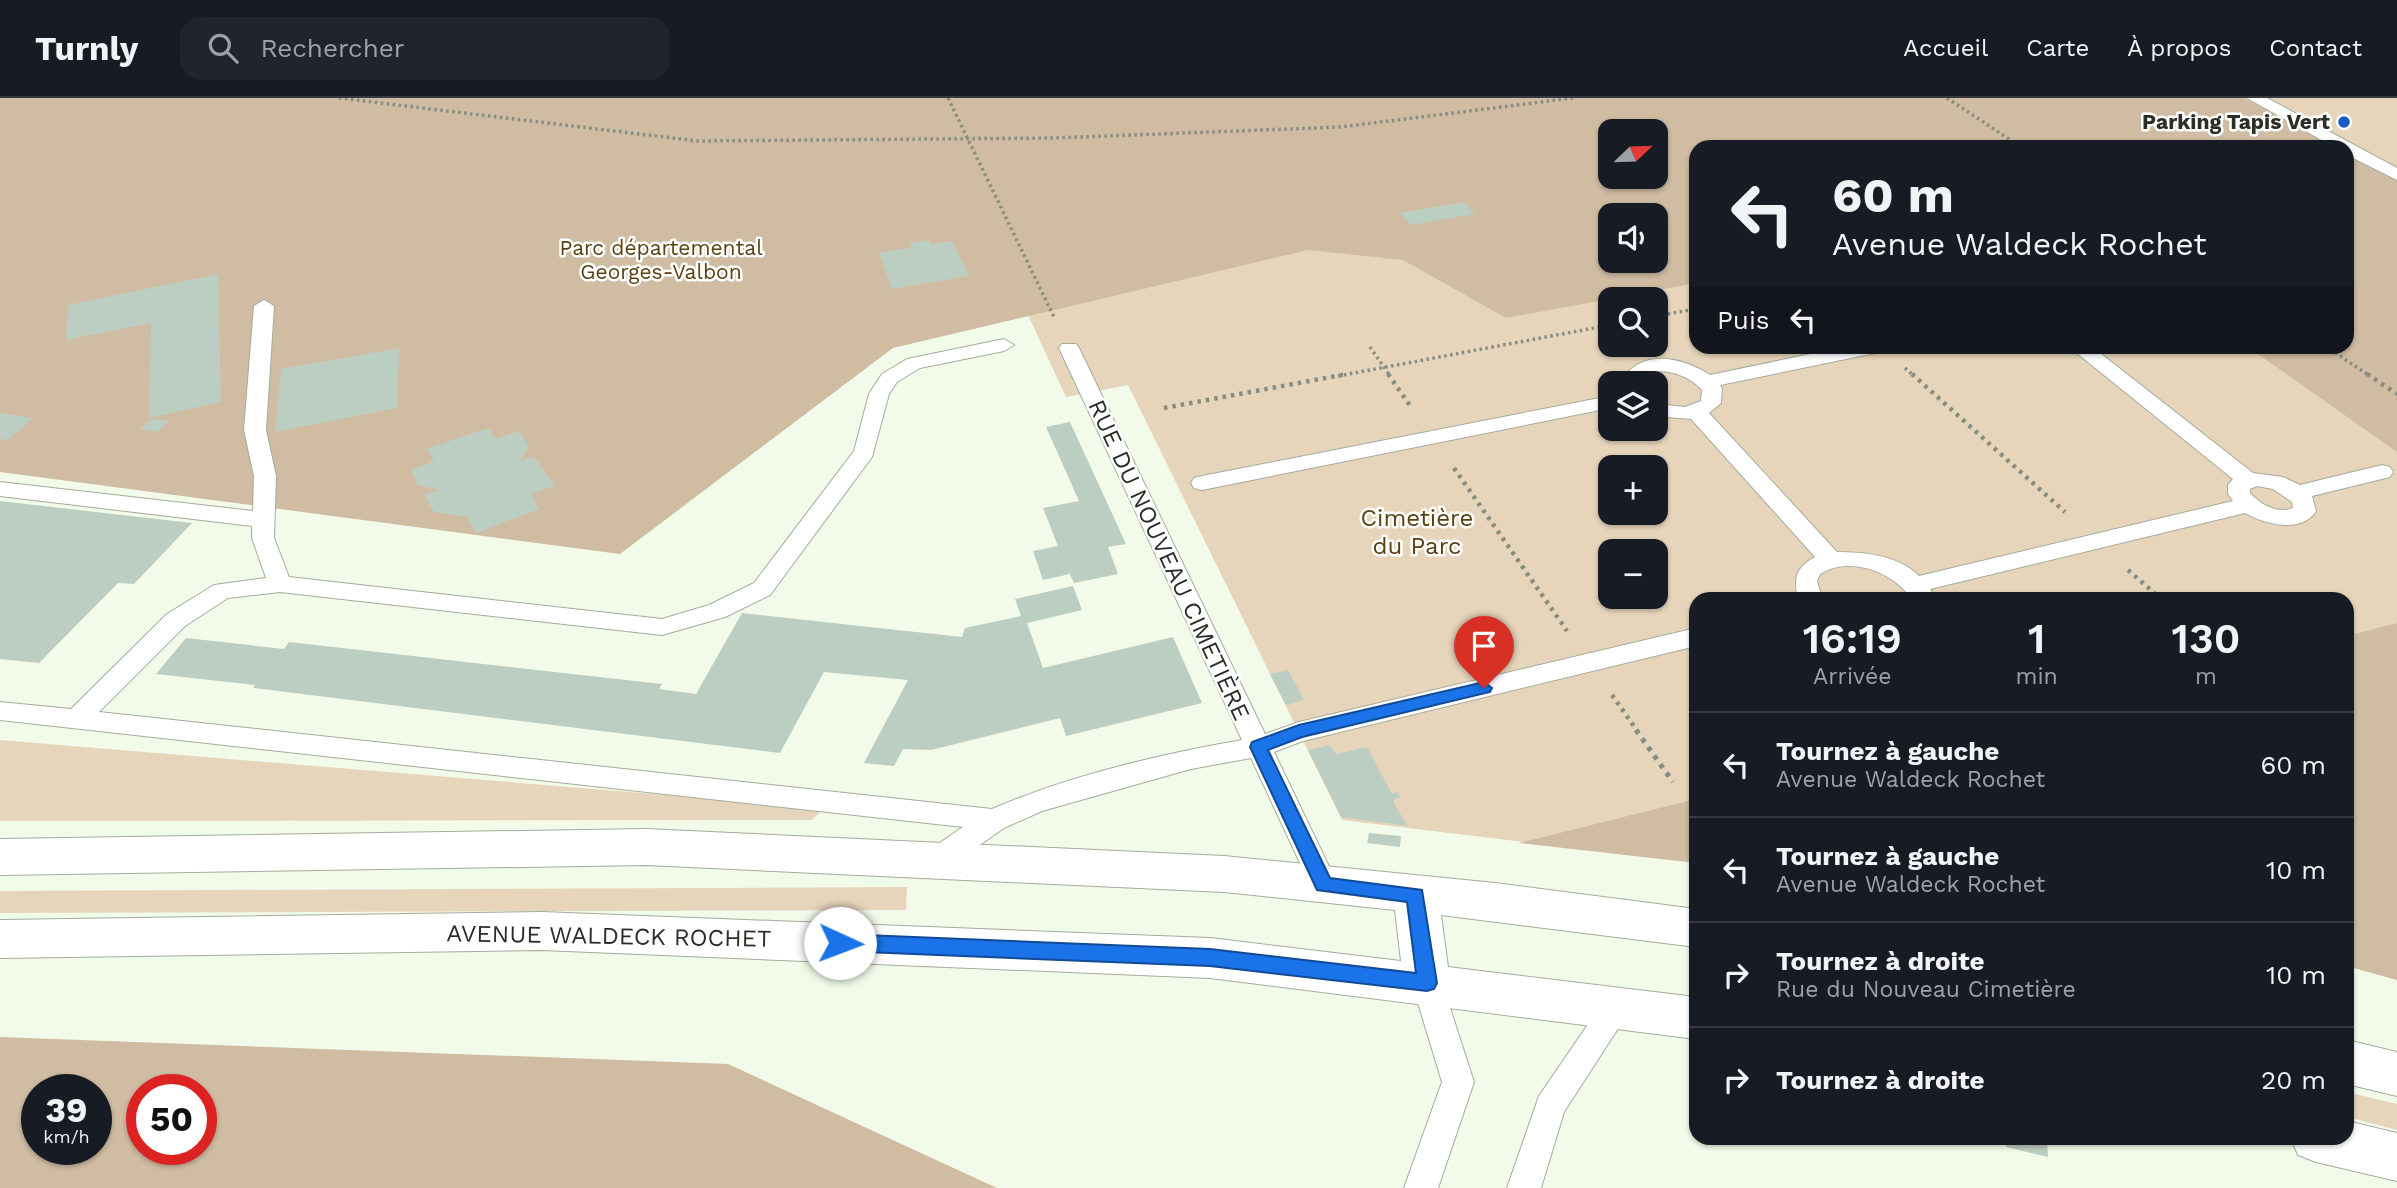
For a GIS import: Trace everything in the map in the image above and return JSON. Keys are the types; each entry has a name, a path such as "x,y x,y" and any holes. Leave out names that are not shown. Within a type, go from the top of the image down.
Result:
{"main road":[{"path":"0,857 646,847 1224,874 1495,902 1689,927"},
{"path":"1416,895 1427,983"},
{"name":"AVENUE WALDECK ROCHET","path":"0,939 542,931 1210,957 1689,1017"},
{"path":"2354,1064 2397,1074"},
{"path":"2346,1145 2397,1157"}],"lane":[{"path":"2255,98 2333,140"},
{"path":"2354,151 2397,175"},
{"path":"264,306 256,430 265,476 264,538 280,584"},
{"path":"76,720 176,620 222,591 280,584 662,627 717,611 762,589 864,452 879,394 889,378 914,363 1004,345"},
{"name":"RUE DU NOUVEAU CIMETIÈRE","path":"1069,348 1324,885"},
{"path":"1707,382 1842,354"},
{"path":"2088,354 2248,480"},
{"path":"1641,371 1657,366 1685,369 1707,382 1713,396 1711,402 1696,412 1684,414 1668,412"},
{"path":"1202,483 1598,404"},
{"path":"1696,412 1831,560"},
{"path":"2297,493 2382,472"},
{"path":"2248,480 2272,481 2297,493 2306,506 2305,512 2300,516 2281,517 2258,511 2248,505 2242,500 2238,489 2242,482 2248,480"},
{"path":"0,489 264,520"},
{"path":"1808,592 1806,583 1810,573 1818,565 1831,560 1866,559 1885,565 1902,573 1919,592 2097,541 2248,505"},
{"path":"935,861 994,820 1048,798 1191,759 1258,747 1299,732 1689,639"},
{"path":"0,711 994,820"},
{"path":"1421,1188 1458,1082 1427,983"},
{"path":"1524,1188 1550,1105 1615,1010"}],"path":[{"path":"338,98 698,141 1054,138 1341,127 1573,98"},
{"path":"948,98 1069,348"},
{"path":"1947,98 2010,140"},
{"path":"1668,314 1689,310"},
{"path":"1164,408 1598,327"},
{"path":"1370,347 1673,782"},
{"path":"2337,354 2397,394"},
{"path":"1901,365 2153,592"}],"green space":[{"name":"Cimetière du Parc","path":"0,98 2397,98 2397,980 2354,968 2354,592 1689,592 1689,862 1342,820 1128,385 1066,397 983,218 0,305"},
{"name":"Parc départemental Georges-Valbon","path":"0,98 2243,98 2324,140 1689,140 1689,284 1668,288 1598,287 1598,301 1506,318 1403,260 1308,250 893,348 620,554 0,472"},
{"path":"2354,156 2397,178 2397,452 2258,354 2354,354"},
{"path":"2397,623 2397,980 2354,968 2354,634"},
{"path":"0,740 824,808 812,820 0,821"},
{"path":"1689,801 1689,862 1519,843"},
{"path":"907,887 906,910 0,913 0,891"},
{"path":"0,1037 728,1064 997,1188 0,1188"},
{"path":"2354,1094 2397,1104 2397,1130 2354,1119"}],"building":[{"path":"1465,202 1475,214 1411,225 1400,213"},
{"path":"929,240 931,244 952,241 969,276 892,289 879,253 912,247 909,243"},
{"path":"218,274 221,402 149,418 151,323 66,340 68,305"},
{"path":"399,348 397,408 275,432 281,369"},
{"path":"0,413 33,418 8,440 0,439"},
{"path":"152,419 169,421 157,432 140,429"},
{"path":"1070,422 1126,544 1108,547 1118,574 1074,583 1070,574 1043,580 1033,551 1058,546 1043,508 1079,501 1046,427"},
{"path":"488,428 496,439 519,431 529,446 520,461 534,457 555,486 531,494 539,509 476,533 467,517 434,512 424,495 438,490 418,485 411,470 434,461 427,449"},
{"path":"0,501 192,523 134,584 118,583 39,663 0,659"},
{"path":"1073,586 1082,610 1027,623 1043,668 1173,637 1202,703 1066,736 1060,718 931,750 903,749 894,766 864,763 908,680 824,672 780,753 156,674 186,638 284,649 289,642 662,684 659,689 696,694 742,613 962,637 965,628 1021,616 1015,599"},
{"path":"1288,670 1304,700 1286,705 1270,674"},
{"path":"1330,745 1336,754 1367,747 1392,794 1398,792 1400,797 1394,800 1394,804 1408,826 1341,817 1308,750"},
{"path":"1369,833 1401,836 1400,847 1367,843"},
{"path":"2047,1145 2048,1157 2006,1147"}],"place":[{"name":"Parking Tapis Vert","path":"2344,122"}],"route":[{"path":"840,943 1210,957 1427,983 1416,895 1324,885 1258,747 1299,732 1484,688"}]}
